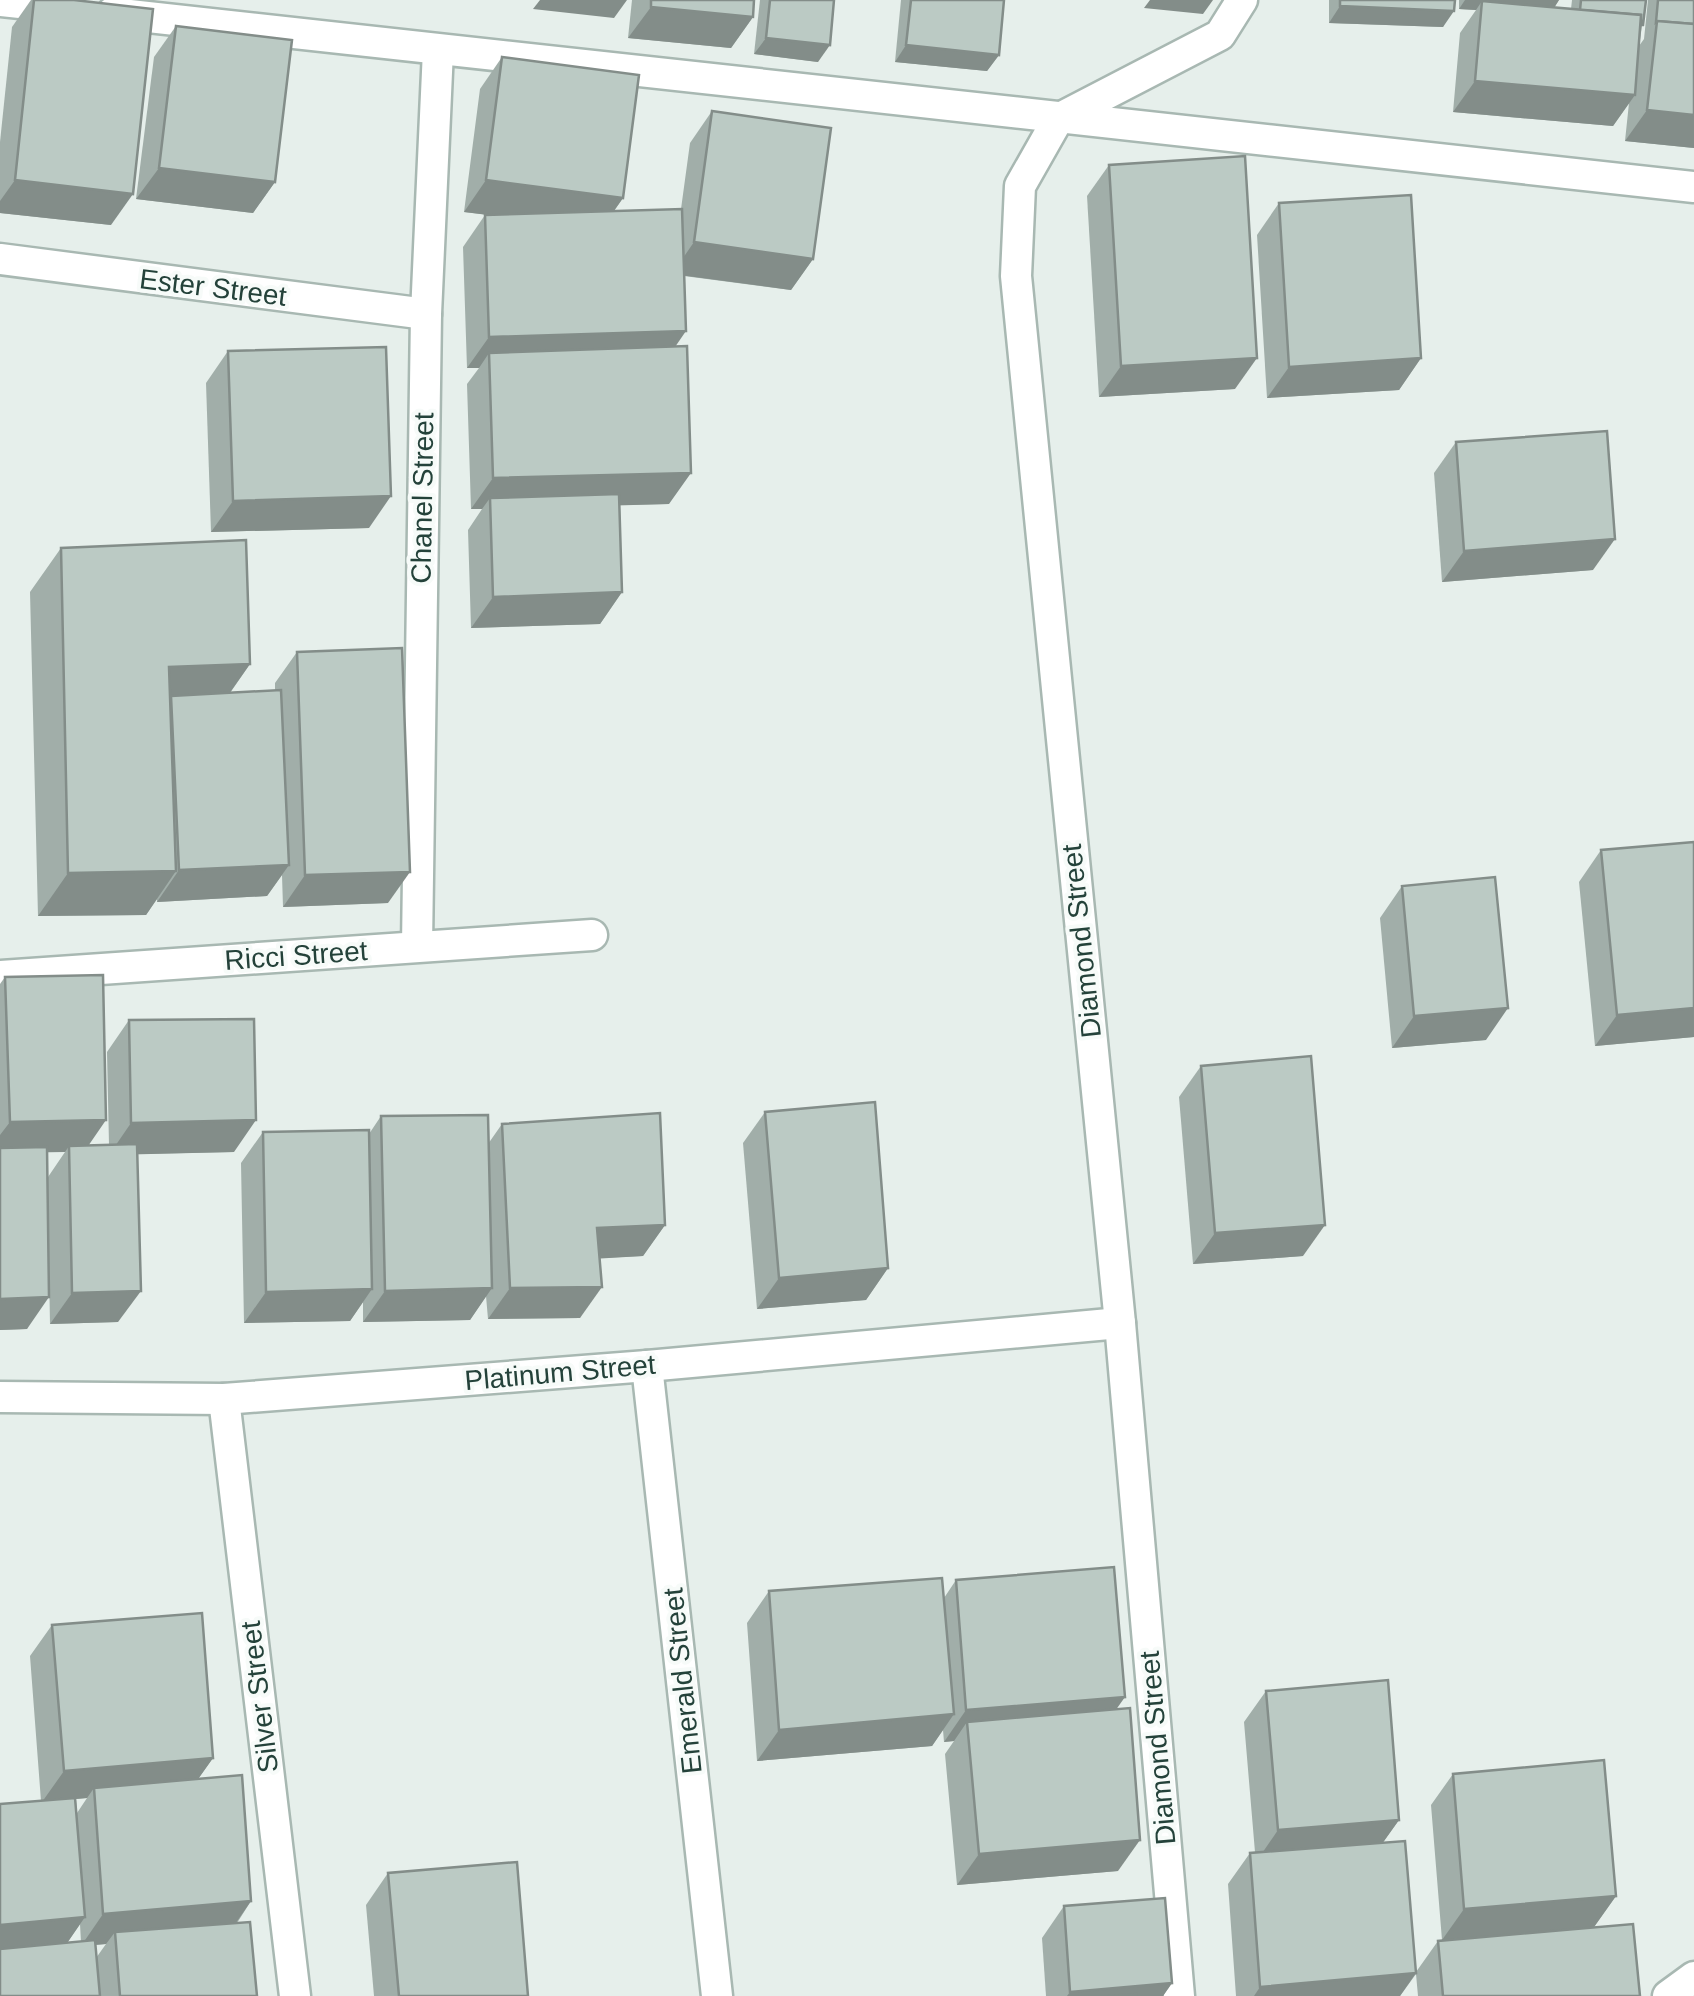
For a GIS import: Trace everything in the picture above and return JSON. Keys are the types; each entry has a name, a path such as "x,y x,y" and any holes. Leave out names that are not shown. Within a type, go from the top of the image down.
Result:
{"street":[{"path":"1058,118 1220,35 1242,0"},
{"path":"0,1 1694,187"},
{"name":"Chanel Street","path":"416,946 426,314 438,50"},
{"name":"Diamond Street","path":"1058,118 1020,186 1016,276 1120,1323 1179,1996"},
{"name":"Ester Street","path":"0,259 426,314"},
{"name":"Ricci Street","path":"0,976 592,935"},
{"name":"Platinum Street","path":"0,1397 224,1399 1120,1323"},
{"name":"Emerald Street","path":"648,1366 718,1996"},
{"name":"Silver Street","path":"224,1399 295,1996"},
{"path":"1668,1995 1694,1977"}],"building":[{"path":"34,0 74,0 153,9 133,194 15,180"},
{"path":"651,0 754,0 753,17 651,7"},
{"path":"770,0 834,0 830,45 766,38"},
{"path":"911,0 1004,0 999,55 906,45"},
{"path":"1340,0 1455,0 1454,11 1340,6"},
{"path":"1581,0 1646,0 1643,25 1641,15 1580,10"},
{"path":"1658,0 1694,0 1694,24 1656,22"},
{"path":"1482,1 1641,15 1635,95 1475,81"},
{"path":"1657,21 1694,24 1694,115 1647,110"},
{"path":"176,26 292,40 275,182 159,168"},
{"path":"502,57 639,75 623,198 486,180"},
{"path":"712,111 831,128 813,259 694,242"},
{"path":"1245,156 1257,358 1121,366 1109,165"},
{"path":"1411,195 1421,358 1289,367 1279,203"},
{"path":"682,209 686,331 489,337 485,215"},
{"path":"687,346 691,473 493,478 489,353"},
{"path":"386,347 391,496 233,501 228,351"},
{"path":"1607,431 1615,539 1464,551 1456,442"},
{"path":"619,494 622,592 493,597 490,498"},
{"path":"246,540 250,664 169,667 176,871 68,873 61,548"},
{"path":"402,648 410,872 305,875 297,652"},
{"path":"281,690 289,865 179,870 171,696"},
{"path":"1694,842 1694,1008 1617,1015 1601,850"},
{"path":"1495,877 1508,1008 1414,1016 1402,886"},
{"path":"103,975 106,1120 10,1122 5,977"},
{"path":"254,1019 256,1120 131,1123 129,1020"},
{"path":"1311,1056 1325,1225 1215,1233 1201,1066"},
{"path":"875,1102 888,1268 779,1278 765,1112"},
{"path":"660,1113 665,1225 597,1228 602,1287 510,1288 502,1124"},
{"path":"488,1115 492,1288 385,1291 381,1116"},
{"path":"369,1130 372,1289 266,1292 263,1132"},
{"path":"137,1144 141,1291 72,1293 69,1146"},
{"path":"47,1147 49,1297 0,1299 0,1148"},
{"path":"1114,1567 1125,1697 966,1710 956,1580"},
{"path":"942,1578 954,1714 779,1730 769,1591"},
{"path":"202,1613 213,1758 64,1771 52,1625"},
{"path":"1388,1680 1399,1820 1278,1830 1266,1691"},
{"path":"1130,1708 1140,1840 979,1854 967,1722"},
{"path":"1604,1760 1616,1896 1464,1909 1453,1774"},
{"path":"242,1775 251,1901 103,1914 94,1788"},
{"path":"75,1798 85,1917 0,1925 0,1804"},
{"path":"1405,1841 1416,1973 1260,1987 1250,1853"},
{"path":"517,1862 528,1996 399,1996 388,1873"},
{"path":"1165,1898 1172,1983 1070,1992 1064,1906"},
{"path":"250,1922 257,1996 120,1996 115,1932"},
{"path":"1633,1924 1640,1996 1443,1996 1438,1941"},
{"path":"95,1940 100,1996 0,1996 0,1949"}]}
